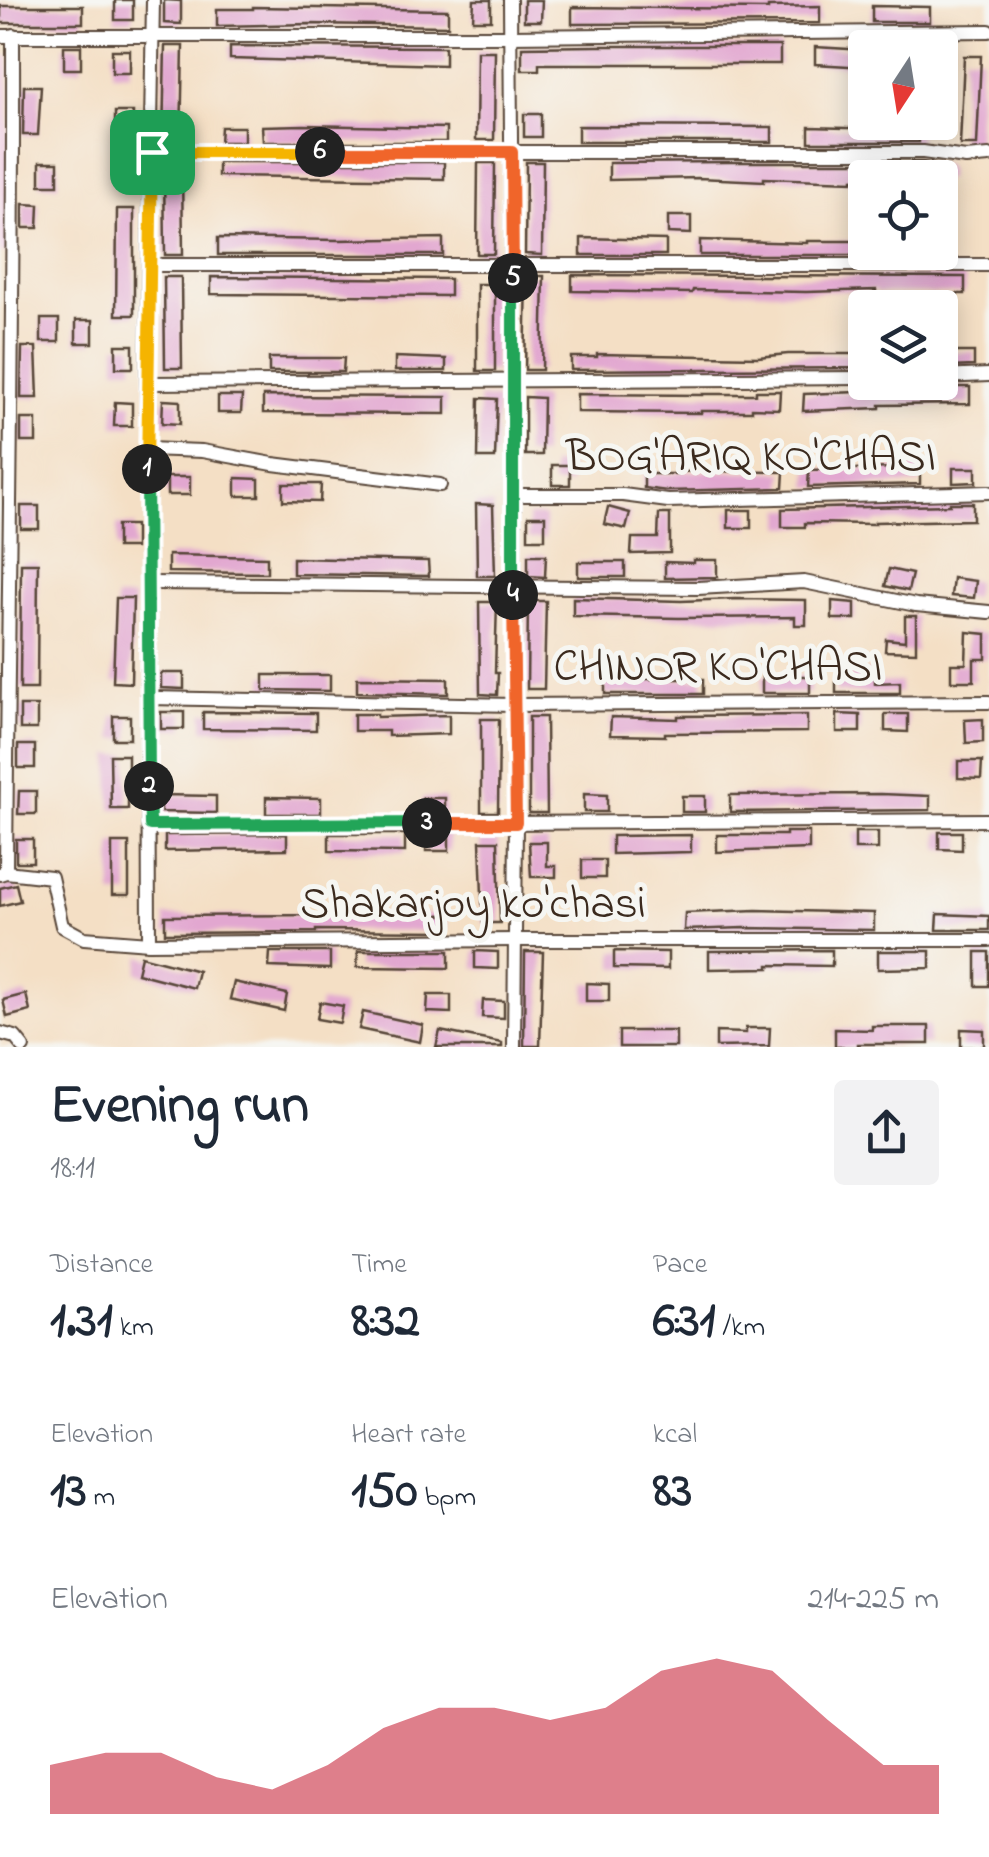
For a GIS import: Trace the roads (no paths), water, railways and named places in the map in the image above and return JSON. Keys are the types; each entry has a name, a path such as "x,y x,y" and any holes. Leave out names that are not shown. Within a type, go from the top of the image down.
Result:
{"street":[{"path":"149,943 146,383 153,0"},
{"path":"510,0 514,1047"},
{"path":"3,873 9,412 6,36 989,31"},
{"path":"152,152 923,152 966,158 989,156"},
{"path":"150,265 989,265"},
{"path":"958,376 989,376"},
{"path":"146,383 848,378"},
{"path":"147,449 202,451 440,485"},
{"name":"BOG'ARIQ KO'CHASI","path":"514,495 623,495 668,502 989,492"},
{"path":"148,582 698,588 804,582 916,604 989,612"},
{"name":"CHINOR KO'CHASI","path":"148,698 514,705 989,702"},
{"path":"150,825 989,820"},
{"name":"Shakarjoy ko'chasi","path":"3,873 51,876 62,926 84,938 149,943 989,940"},
{"path":"0,1032 14,1037 23,1047"}]}
